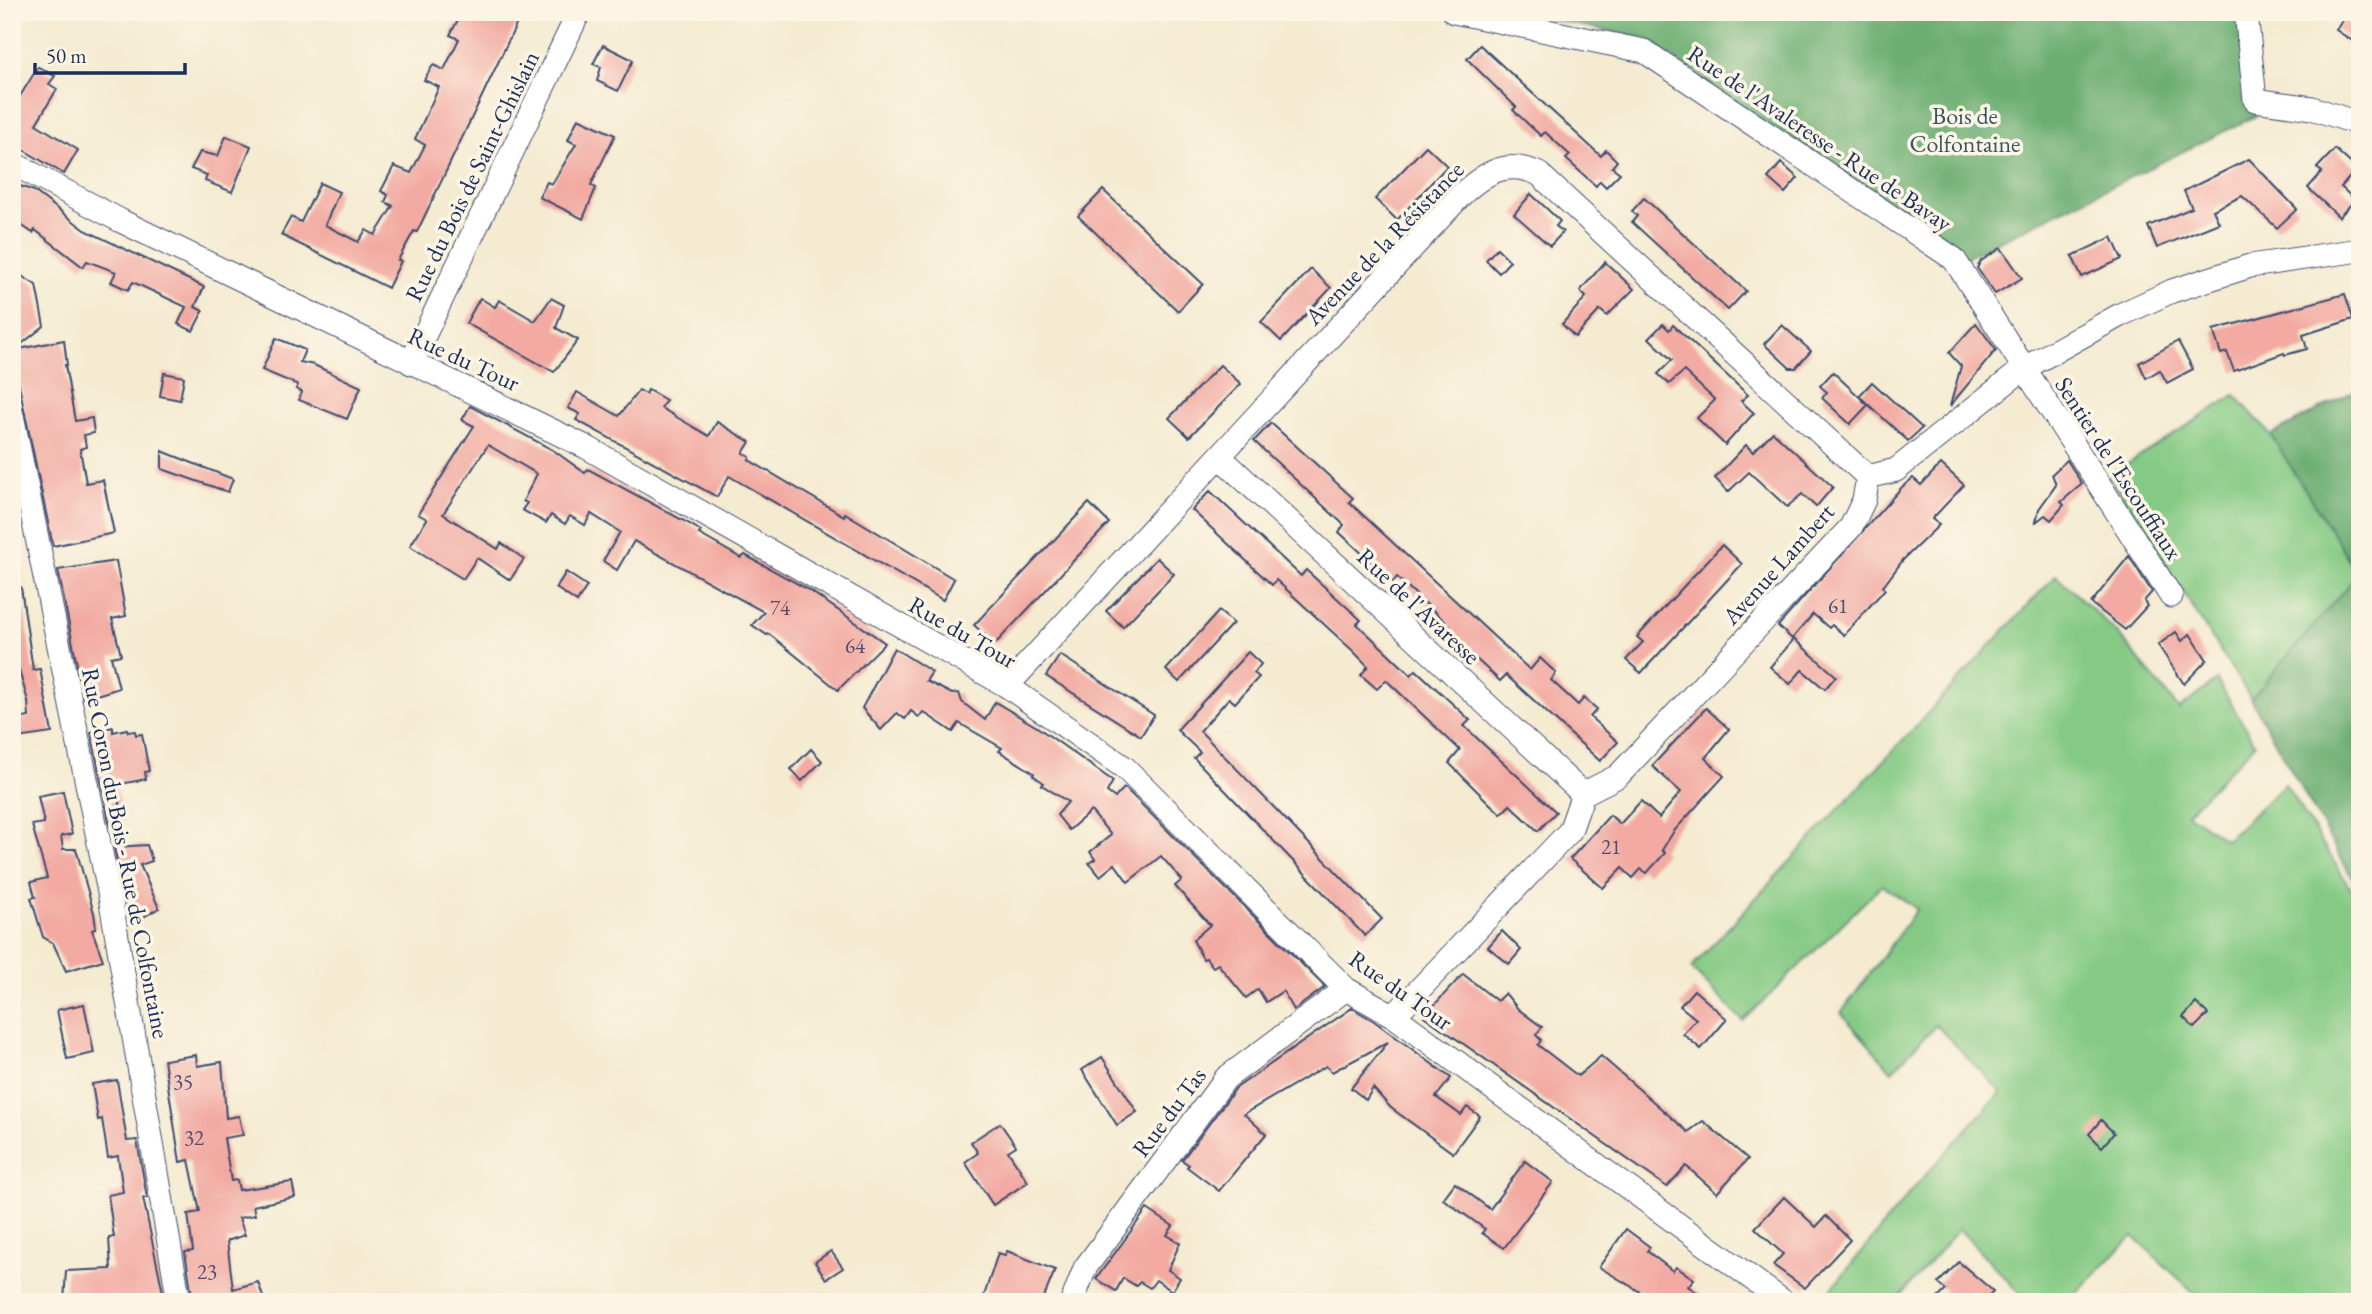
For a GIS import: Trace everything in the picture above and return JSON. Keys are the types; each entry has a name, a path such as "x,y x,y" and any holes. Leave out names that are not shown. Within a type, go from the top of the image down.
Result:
{"street":[{"name":"Rue du Bois de Saint-Ghislain","path":"411,363 579,12"},
{"name":"Rue de l'Avaleresse - Rue de Bavay","path":"1454,12 1644,51 1954,259"},
{"path":"2246,12 2255,100 2312,108 2360,124"},
{"name":"Rue du Tour","path":"12,163 121,221 586,447 1007,687 1125,768 1346,989 1394,1016 1784,1302"},
{"name":"Avenue de la Résistance","path":"1007,687 1462,194 1482,177 1504,168 1523,167 1539,174 1868,477"},
{"path":"1868,477 1896,470 2024,369 2120,315 2172,291 2250,266 2360,250"},
{"name":"Sentier de l'Escouffiaux","path":"1954,259 2171,596"},
{"name":"Rue Coron du Bois - Rue de Colfontaine","path":"12,415 111,902 178,1302"},
{"name":"Rue de l'Avaresse","path":"1220,457 1583,794"},
{"name":"Avenue Lambert","path":"1583,794 1618,776 1851,527 1864,500 1868,477"},
{"path":"1394,1016 1570,831 1583,794"},
{"name":"Rue du Tas","path":"1072,1302 1085,1268 1226,1078 1346,989"}],"green space":[{"name":"Bois de Colfontaine","path":"1513,12 2245,12 2256,116 1954,263 1647,39"},
{"path":"2360,388 2360,892 2251,699 2358,574 2271,435"},
{"path":"2235,395 2271,435 2358,574 2251,699 2109,476"},
{"path":"2056,575 2118,634 2179,709 2217,680 2255,744 2187,813 2226,840 2285,784 2360,903 2360,1302 2204,1302 2133,1236 2067,1302 2028,1302 1959,1229 1895,1302 1823,1299 1919,1182 2001,1092 1936,1025 1892,1071 1841,1013 1917,909 1882,885 1743,1021 1691,968"}],"building":[{"path":"462,12 492,12 517,23 417,232 414,231 398,260 401,261 388,288 281,235 291,217 301,222 320,183 339,192 325,225 358,242 366,230 375,235 393,206 385,202 388,195 381,191 394,166 411,173 425,145 415,139 439,87 424,80 433,65 444,70 459,39 450,35"},
{"path":"2348,12 2360,12 2360,46 2336,30"},
{"path":"603,45 633,60 618,91 597,81 601,67 593,64"},
{"path":"1480,45 1601,156 1606,150 1617,161 1612,167 1620,173 1606,187 1600,181 1596,186 1566,159 1570,155 1545,132 1541,136 1513,110 1516,107 1467,59"},
{"path":"38,67 55,76 49,84 57,89 36,124 78,150 64,174 12,143 12,109"},
{"path":"578,118 615,135 591,185 596,188 583,219 539,197 547,182 552,184 576,144 568,140"},
{"path":"226,136 251,146 232,192 205,181 207,175 191,169 200,152 218,156"},
{"path":"1426,146 1447,166 1397,220 1375,199"},
{"path":"2335,149 2357,169 2341,187 2355,200 2339,217 2308,188 2322,172 2317,168"},
{"path":"2249,159 2297,209 2277,228 2242,196 2213,210 2219,223 2157,248 2148,226 2192,208 2184,191"},
{"path":"1781,163 1798,178 1785,193 1768,178"},
{"path":"12,183 34,191 85,230 204,287 195,307 203,311 193,331 178,324 186,307 133,282 128,290 111,282 116,272 87,261 83,267 35,230 33,233 12,219"},
{"path":"1103,190 1203,284 1178,311 1078,216"},
{"path":"1531,194 1560,221 1556,226 1563,232 1550,246 1514,214"},
{"path":"1644,198 1746,291 1728,310 1632,222 1637,216 1632,211"},
{"path":"2112,237 2122,259 2082,277 2072,256"},
{"path":"1497,248 1510,261 1499,273 1486,260"},
{"path":"2001,248 2022,278 1995,294 1977,268 1981,261"},
{"path":"1605,262 1634,289 1607,316 1600,310 1575,337 1562,324 1586,297 1580,291"},
{"path":"1311,269 1331,288 1281,341 1261,322"},
{"path":"12,270 36,285 44,326 14,350 64,340 65,365 75,421 92,418 94,433 84,435 86,447 80,449 86,483 103,480 114,533 53,546 12,352"},
{"path":"2345,294 2353,319 2303,335 2307,349 2285,355 2284,353 2234,371 2227,352 2221,354 2213,330"},
{"path":"480,298 495,307 499,300 535,321 551,298 564,305 556,328 578,340 554,372 466,323"},
{"path":"1976,323 1996,350 1950,406 1961,366 1949,353"},
{"path":"1663,324 1669,330 1673,325 1748,395 1741,401 1754,413 1725,445 1697,418 1715,400 1684,371 1669,384 1658,374 1672,360 1649,338"},
{"path":"1782,325 1811,351 1796,368 1790,368 1764,344"},
{"path":"276,338 305,350 300,362 314,365 361,387 347,419 299,400 302,392 296,389 298,385 262,370"},
{"path":"2178,341 2193,369 2167,383 2160,370 2146,378 2139,363"},
{"path":"1220,365 1241,384 1189,437 1169,418"},
{"path":"1833,372 1868,405 1850,424 1822,398 1827,392 1820,386"},
{"path":"164,373 184,377 180,400 160,396"},
{"path":"1872,382 1922,428 1908,441 1859,396"},
{"path":"639,390 646,394 648,390 666,400 661,408 709,436 717,422 750,442 743,453 750,457 749,460 844,516 845,513 954,579 943,600 729,476 717,497 576,420 580,414 568,408 577,392 619,416"},
{"path":"470,406 553,450 585,473 588,469 688,523 701,531 699,534 741,558 745,555 809,590 885,643 838,690 769,634 752,625 764,612 634,541 617,570 603,561 620,532 591,514 585,525 570,516 565,524 551,515 546,523 522,510 527,503 523,501 537,474 488,445 443,514 498,549 501,543 524,559 510,580 477,558 463,579 410,546 427,519 418,514 474,426 462,420"},
{"path":"1271,423 1353,498 1349,502 1530,670 1540,658 1556,673 1551,680 1578,705 1584,698 1597,709 1590,717 1618,742 1600,761 1506,675 1500,681 1446,631 1450,626 1397,577 1393,582 1339,532 1344,525 1254,441"},
{"path":"1773,432 1833,487 1816,507 1802,494 1787,507 1749,472 1728,492 1715,478 1746,445 1753,452"},
{"path":"162,451 233,479 228,492 162,469"},
{"path":"2067,460 2082,484 2061,502 2064,505 2051,520 2045,515 2036,522 2039,509 2056,485 2052,474"},
{"path":"1941,464 1964,485 1932,519 1939,525 1903,560 1883,587 1885,589 1844,635 1832,625 1829,628 1813,614 1792,639 1778,626 1902,487 1913,478 1921,485"},
{"path":"1210,491 1301,576 1306,570 1361,620 1357,624 1411,675 1416,670 1470,720 1464,726 1556,812 1538,831 1510,805 1501,814 1488,802 1449,763 1460,750 1386,680 1377,689 1361,675 1368,666 1352,650 1276,580 1272,585 1192,510"},
{"path":"1089,503 1109,523 995,644 974,625"},
{"path":"1722,545 1742,564 1641,673 1626,660 1643,642 1637,637"},
{"path":"2129,556 2152,592 2144,601 2147,606 2125,630 2091,603"},
{"path":"1157,558 1174,574 1123,627 1106,611"},
{"path":"116,561 126,616 112,619 121,655 111,657 119,688 84,699 58,570"},
{"path":"566,572 587,586 577,602 556,588"},
{"path":"12,587 21,587 33,670 40,669 52,733 17,738 13,720 29,717 28,701 12,646"},
{"path":"1219,611 1233,623 1179,682 1166,670"},
{"path":"2176,632 2182,641 2190,634 2207,660 2184,684 2158,645"},
{"path":"1794,639 1836,676 1825,689 1802,670 1790,684 1770,667"},
{"path":"894,648 932,672 926,681 952,694 959,693 962,702 985,720 995,702 1037,727 1113,781 1107,792 1115,798 1124,788 1127,790 1325,987 1294,1010 1283,991 1266,1002 1258,989 1246,998 1218,964 1213,967 1206,958 1203,959 1193,940 1210,925 1175,886 1182,880 1161,856 1128,882 1115,864 1100,876 1089,863 1095,859 1090,852 1111,835 1091,811 1069,830 1057,815 1068,802 1042,785 1044,783 1033,775 1034,773 999,751 1002,748 959,723 953,732 923,712 919,717 911,711 905,719 897,713 881,730 862,708"},
{"path":"1248,652 1261,664 1254,673 1259,677 1235,703 1229,698 1200,731 1382,919 1365,936 1194,758 1200,752 1177,730"},
{"path":"1060,655 1154,715 1141,736 1046,676"},
{"path":"1706,708 1729,729 1705,758 1724,776 1674,831 1662,850 1665,853 1647,873 1641,869 1633,878 1622,868 1603,888 1570,859 1610,815 1620,824 1641,801 1659,818 1681,792 1652,766"},
{"path":"113,727 113,732 127,729 128,732 135,731 136,735 142,734 149,771 145,772 146,779 116,785 124,823 110,826 91,732"},
{"path":"811,749 822,761 802,781 791,769"},
{"path":"63,791 72,834 61,836 63,849 76,849 94,913 96,928 92,930 103,960 66,971 53,943 43,937 31,898 35,897 31,882 47,878 32,825 44,823 38,796"},
{"path":"147,845 152,861 140,865 159,908 131,924 114,847"},
{"path":"1502,931 1521,950 1509,964 1488,947"},
{"path":"1463,974 1497,1001 1505,993 1518,1009 1542,1027 1536,1035 1541,1040 1538,1045 1578,1076 1601,1056 1688,1132 1703,1121 1748,1159 1717,1193 1686,1166 1667,1187 1424,1016"},
{"path":"1694,990 1727,1019 1701,1049 1683,1034 1696,1019 1680,1006"},
{"path":"2196,1003 2208,1014 2194,1028 2183,1017"},
{"path":"84,1004 94,1053 67,1059 57,1010"},
{"path":"1352,1008 1451,1078 1436,1097 1461,1115 1467,1107 1480,1116 1453,1153 1391,1108 1373,1088 1366,1100 1351,1088 1388,1042 1332,1072 1326,1066 1244,1114 1266,1134 1219,1191 1187,1167 1189,1165 1182,1160 1236,1088"},
{"path":"196,1055 197,1066 222,1062 226,1118 239,1116 243,1135 224,1138 231,1181 237,1180 239,1190 292,1182 295,1197 253,1206 255,1215 239,1218 245,1235 227,1241 233,1289 258,1282 264,1300 193,1302 185,1252 193,1251 188,1214 200,1212 189,1160 180,1162 164,1060"},
{"path":"1102,1057 1137,1112 1117,1125 1082,1070"},
{"path":"117,1080 127,1141 137,1140 147,1198 143,1198 165,1302 64,1302 66,1271 111,1269 109,1238 114,1237 108,1195 123,1192 118,1156 108,1158 102,1119 98,1120 92,1084"},
{"path":"2101,1120 2114,1133 2102,1147 2089,1134"},
{"path":"1000,1123 1016,1146 1008,1151 1028,1182 993,1205 965,1162 978,1153 971,1142"},
{"path":"1525,1161 1553,1182 1504,1248 1482,1233 1485,1229 1443,1199 1455,1183 1490,1209"},
{"path":"1784,1197 1816,1227 1826,1216 1850,1240 1805,1288 1773,1265 1783,1254 1755,1228"},
{"path":"1147,1209 1173,1226 1167,1235 1180,1243 1168,1270 1180,1278 1172,1291 1156,1280 1150,1288 1140,1282 1136,1286 1123,1278 1116,1291 1096,1279"},
{"path":"1626,1229 1650,1247 1647,1251 1673,1271 1676,1267 1694,1279 1688,1286 1710,1302 1657,1302 1599,1267"},
{"path":"831,1251 843,1268 826,1279 815,1262"},
{"path":"1007,1251 1055,1270 1042,1302 982,1302 998,1253 1005,1255"},
{"path":"1959,1262 1993,1291 1983,1302 1934,1302 1946,1290 1938,1283"}]}
